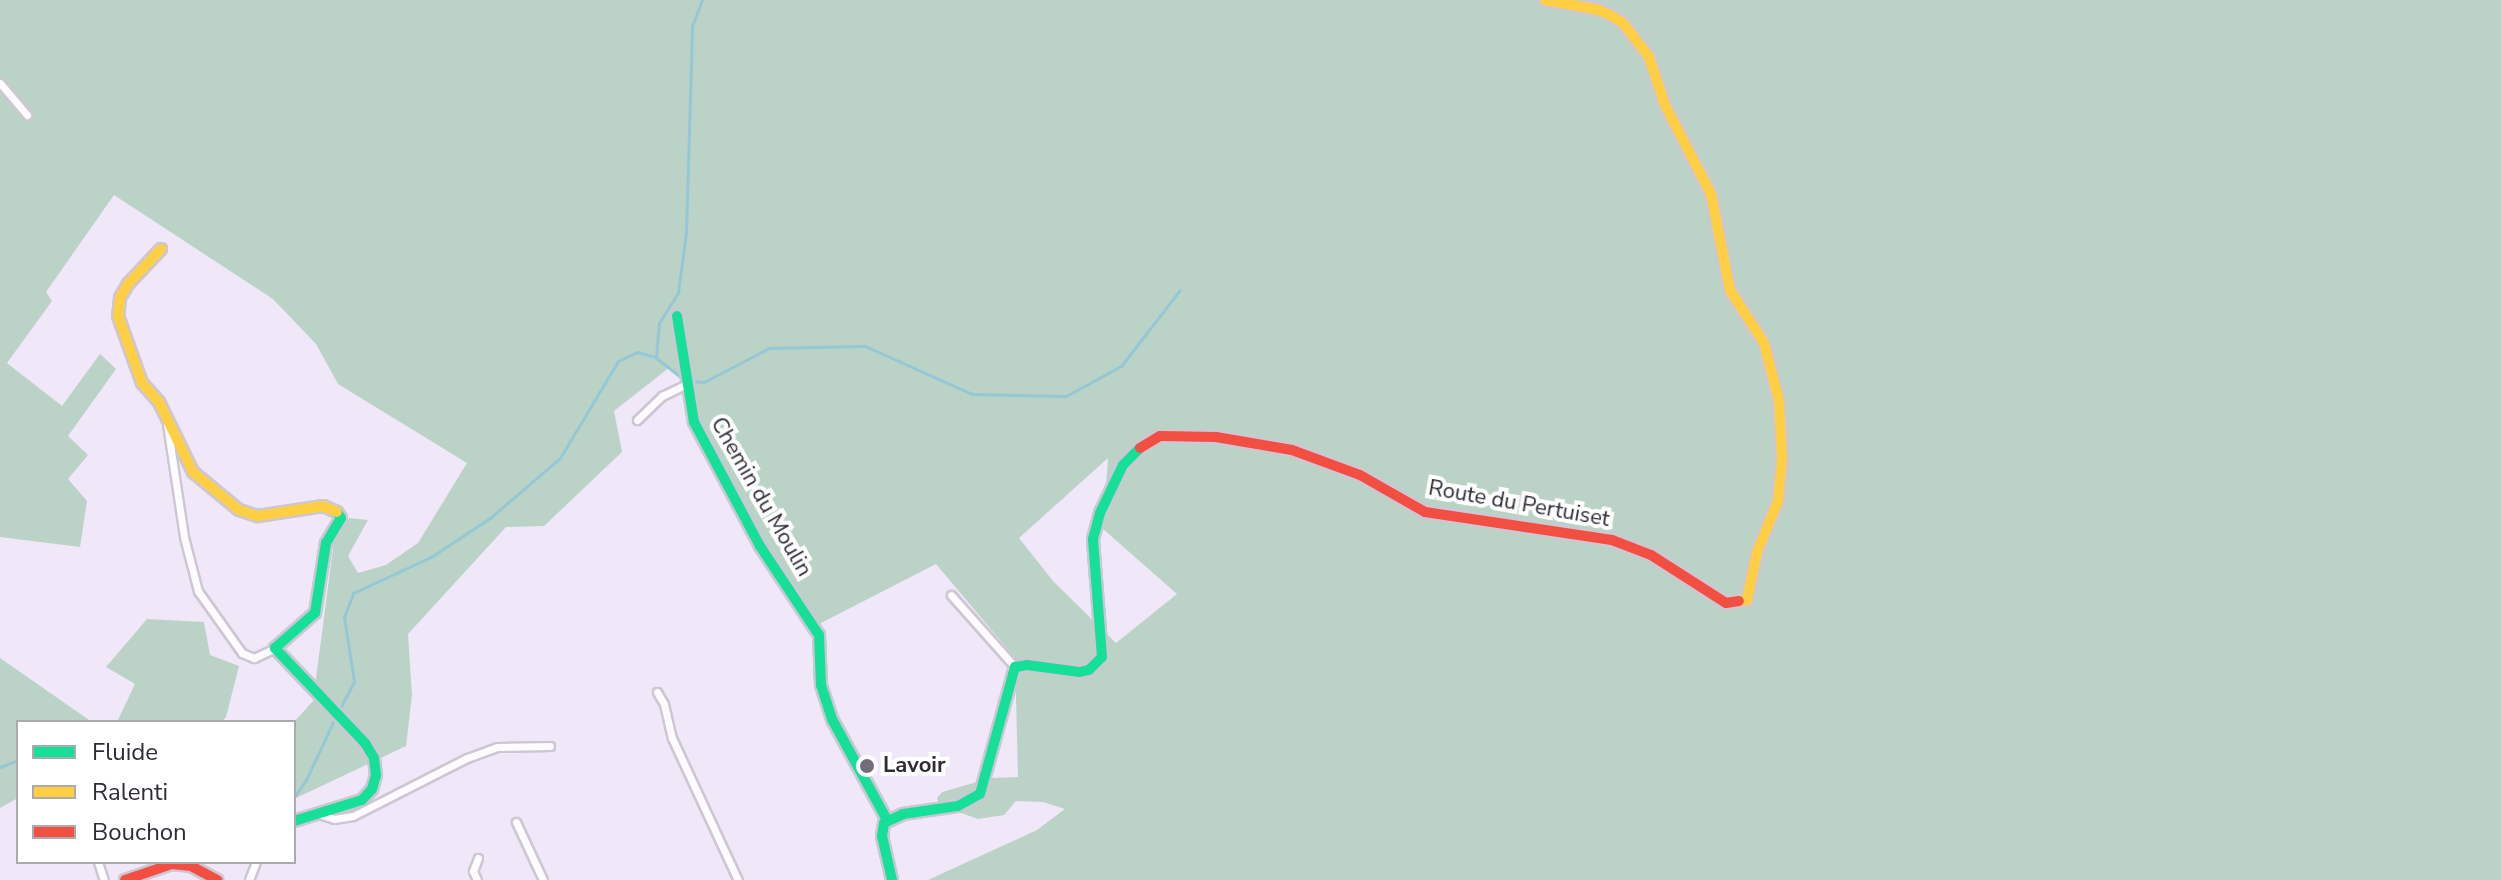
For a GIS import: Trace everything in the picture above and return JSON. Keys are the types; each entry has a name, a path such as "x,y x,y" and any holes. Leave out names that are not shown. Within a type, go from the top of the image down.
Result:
{"street":[{"name":"Route du Pertuiset","path":"1015,667 1027,665 1073,672 1089,670 1098,664 1103,647 1093,539 1100,513 1131,456 1160,436 1177,434 1269,444 1292,450 1360,475 1425,512 1612,540 1651,555 1726,603 1747,600 1757,552 1778,501 1782,459 1779,401 1764,343 1730,290 1711,194 1665,105 1649,57 1623,23 1612,16 1599,10 1545,0"},
{"path":"0,83 27,115"},
{"path":"161,249 128,284 120,298 118,316 142,383 159,402 193,472 239,510 258,516 323,506 335,509 341,518 326,543 315,613 275,648 254,658 242,653 198,591 167,420"},
{"name":"Chemin du Moulin","path":"677,316 685,382 694,422 760,546 819,635 821,685 833,721 884,823 892,880"},
{"path":"637,420 662,396 685,382"},
{"path":"884,823 903,814 958,806 980,794 1015,667 951,595"},
{"path":"275,648 365,743 376,764 375,781 368,795 356,803 296,820"},
{"path":"657,692 664,704 672,738 738,880"},
{"path":"319,814 334,819 353,816 467,758 497,747 550,746"},
{"path":"516,822 543,880"},
{"path":"477,880 473,871 478,858"},
{"path":"125,880 172,864 191,866 217,880"}],"green space":[{"path":"0,0 2501,0 2501,880 928,880 1037,830 1065,809 1043,802 1016,801 1004,815 978,819 939,805 937,798 942,792 991,778 1018,777 1015,658 936,564 819,624 767,544 691,405 685,385 670,367 614,411 622,452 544,526 506,527 408,634 412,695 406,746 296,798 296,720 313,701 334,541 349,518 368,520 348,556 358,573 386,565 418,543 467,463 338,384 316,344 273,299 114,195 46,292 52,301 7,363 62,406 100,354 116,369 68,436 88,455 68,479 87,501 80,547 0,537","holes":["1108,458 1103,529 1177,594 1116,643 1053,581 1019,538"]},
{"path":"147,619 204,622 210,655 239,666 223,720 118,720 135,684 106,667"},
{"path":"0,658 89,720 16,720 16,799 0,808"}],"waterway":[{"path":"339,710 354,682 344,617 353,593 431,557 490,518 560,458 618,361 637,352 656,357 659,323 678,293 686,232 692,26 702,0"},
{"path":"691,381 704,382 769,348 865,346 972,394 1066,396 1121,366 1180,290"},
{"path":"655,357 684,380"},
{"path":"296,794 306,780 334,720"},
{"path":"0,767 16,761"}],"traffic: fast":[{"path":"677,316 694,422 760,546 819,635 821,685 833,721 887,820"},
{"path":"892,880 882,836 884,823 903,814 958,806 980,794 1015,667 1027,665 1080,672 1089,670 1102,657 1093,539 1100,513 1123,465 1140,448"},
{"path":"296,820 362,800 372,789 376,775 374,758 365,743 275,648 315,613 326,543 341,518 337,512"}],"traffic: slow":[{"path":"1545,0 1599,10 1612,16 1623,23 1649,57 1665,105 1711,194 1730,290 1764,343 1779,401 1782,459 1778,501 1757,552 1747,600 1739,601"},
{"path":"161,249 128,284 120,298 118,316 142,383 159,402 193,472 239,510 258,516 323,506 337,512"}],"traffic: jam":[{"path":"1140,448 1160,436 1216,437 1292,450 1360,475 1425,512 1612,540 1651,555 1726,603 1739,601"},
{"path":"125,880 172,864 191,866 217,880"}],"place":[{"name":"Lavoir","path":"867,766"}]}
